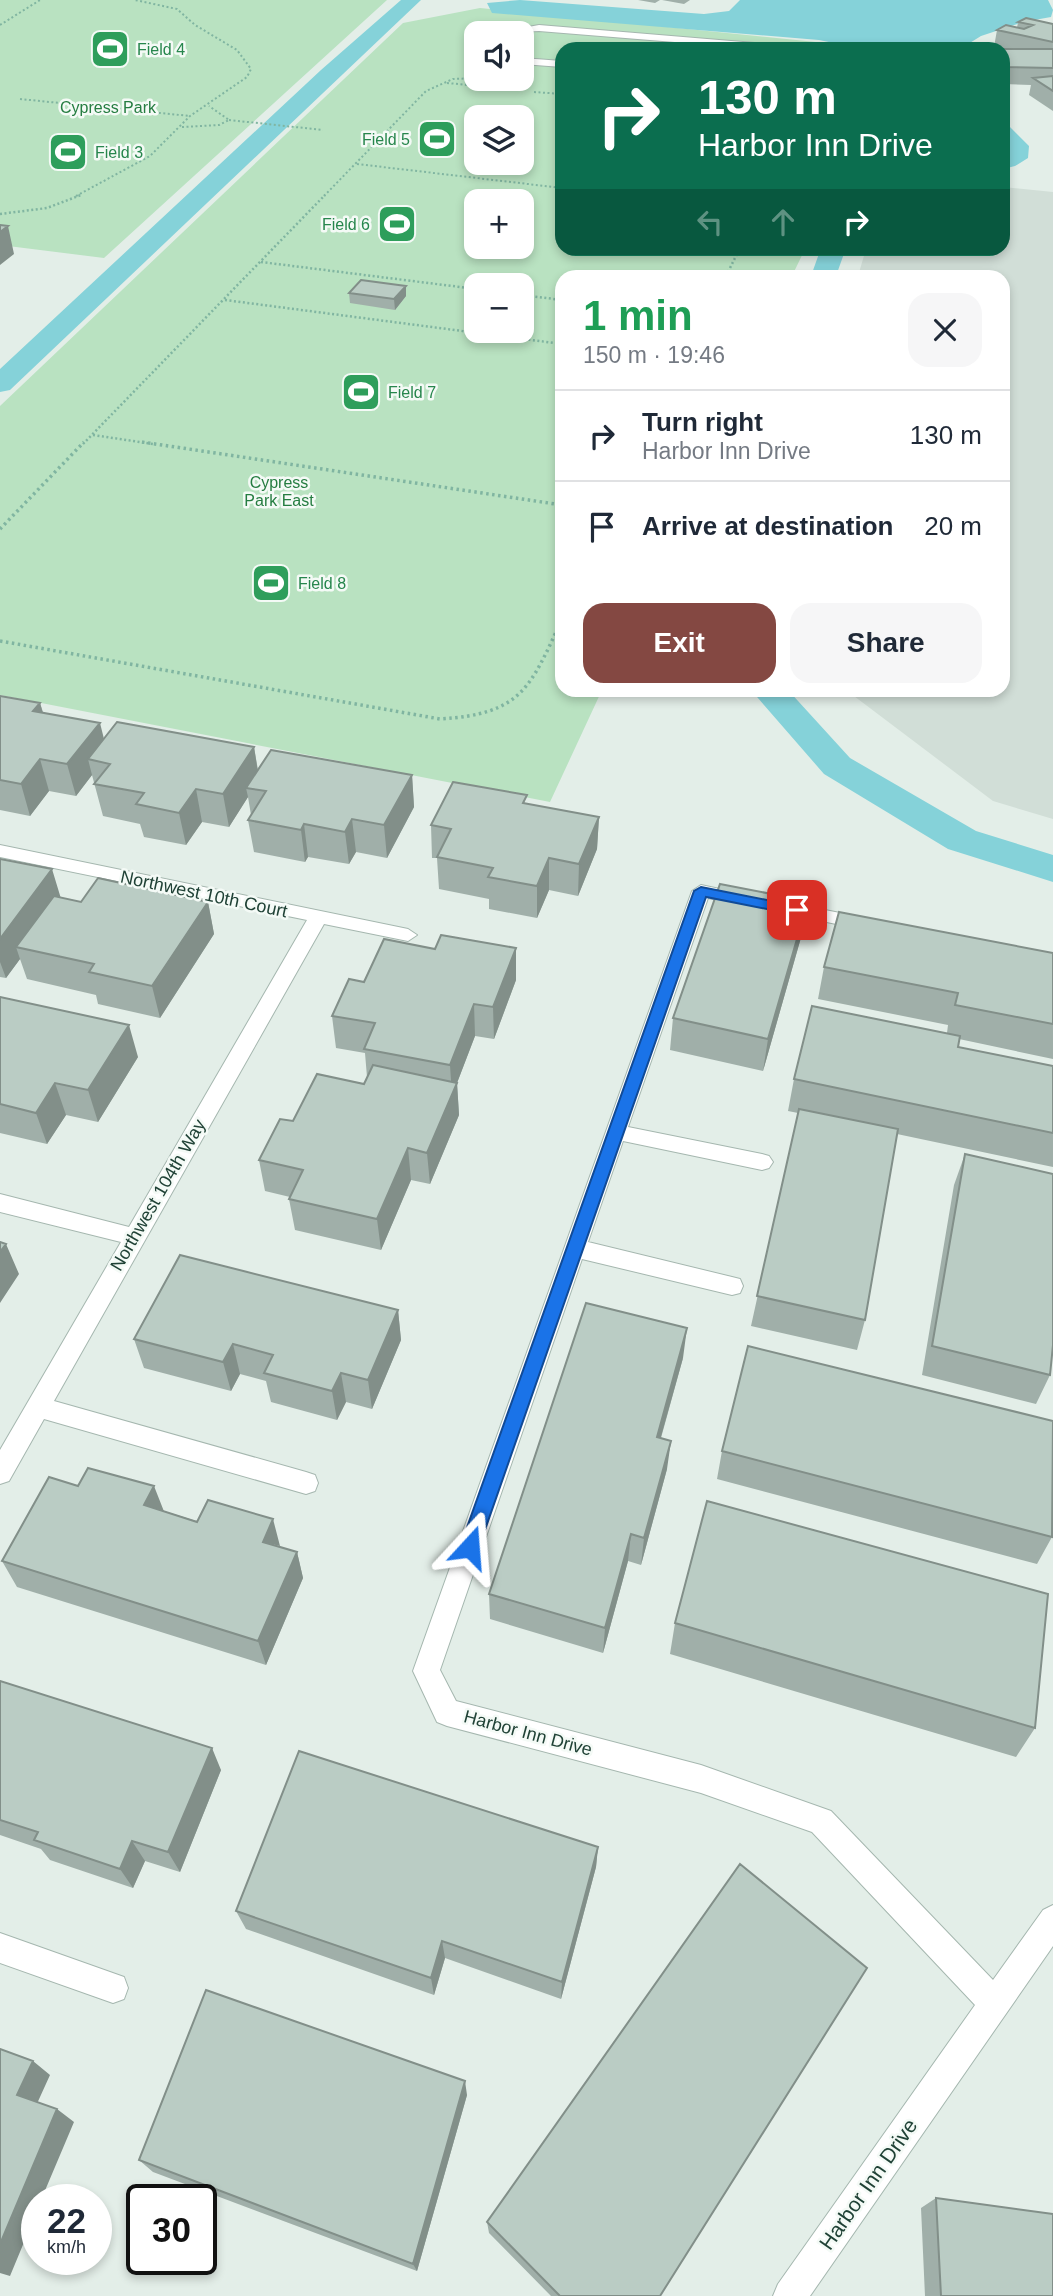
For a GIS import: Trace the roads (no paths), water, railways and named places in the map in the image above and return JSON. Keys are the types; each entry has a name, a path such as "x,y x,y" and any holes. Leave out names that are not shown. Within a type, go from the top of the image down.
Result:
{"street":[{"path":"534,29 708,42"},
{"path":"534,62 555,63"},
{"name":"Northwest 10th Court","path":"0,851 408,935"},
{"name":"Harbor Inn Drive","path":"881,927 701,891 426,1671 447,1712 701,1779 821,1821 995,2004"},
{"name":"Northwest 104th Way","path":"0,1473 318,918"},
{"path":"616,1132 762,1162"},
{"path":"0,1203 134,1237"},
{"path":"575,1248 732,1286"},
{"path":"37,1408 306,1483"},
{"name":"Harbor Inn Drive","path":"790,2296 1053,1920"},
{"path":"0,1948 113,1987"}],"water":[{"path":"520,0 704,14 729,11 740,0 1048,0 1053,10 1051,17 1023,22 971,42 829,42 492,13 487,3"},
{"path":"1010,127 1029,146 1028,158 1010,167"}],"waterway":[{"path":"0,384 328,74 412,0"},
{"path":"826,270 831,256"},
{"path":"775,697 837,766 962,840 1053,869"}],"place":[{"name":"Field 4","path":"110,49"},
{"name":"Field 5","path":"437,139"},
{"name":"Field 3","path":"68,152"},
{"name":"Field 6","path":"397,224"},
{"name":"Field 7","path":"361,392"},
{"name":"Field 8","path":"271,583"}],"park label":[{"name":"Cypress Park","path":"108,107"},
{"name":"Cypress Park East","path":"279,491"}]}
